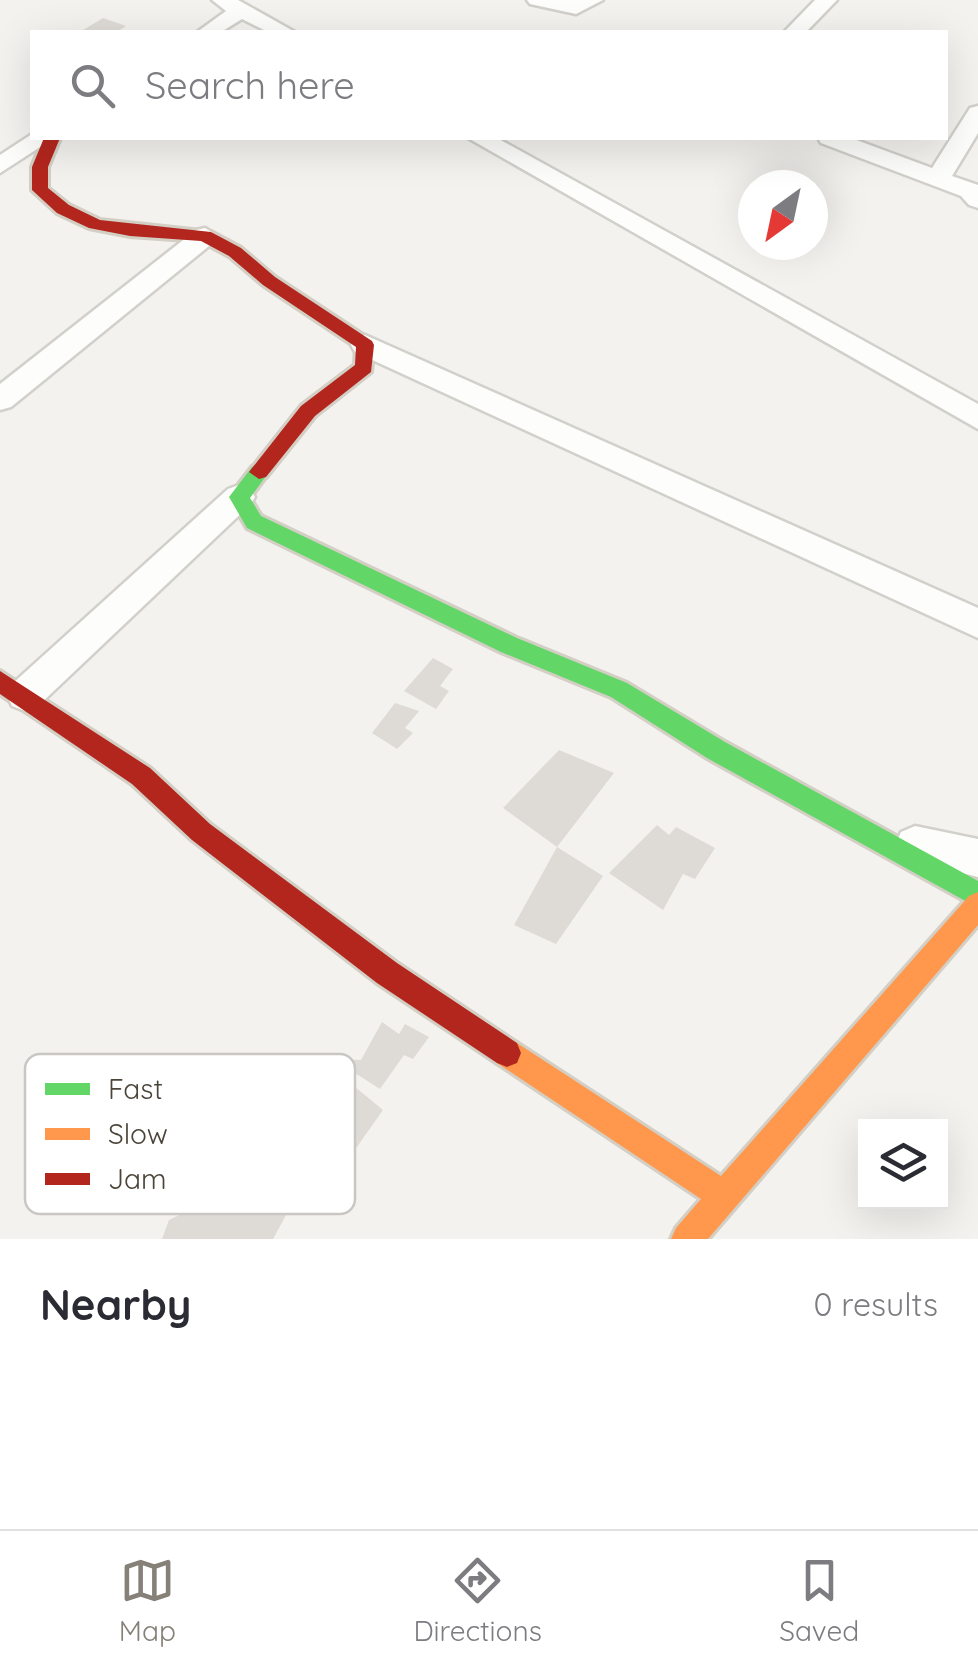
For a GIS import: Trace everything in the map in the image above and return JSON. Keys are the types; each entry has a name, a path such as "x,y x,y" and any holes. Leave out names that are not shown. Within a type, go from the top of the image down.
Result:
{"street":[{"path":"537,0 576,8 593,0"},
{"path":"796,30 826,0"},
{"path":"209,30 232,5 280,30"},
{"path":"938,179 978,113"},
{"path":"0,166 39,140"},
{"path":"51,140 40,167 40,190 63,209 95,224 130,232 205,236 235,252 268,281 365,345 978,624"},
{"path":"484,140 978,418"},
{"path":"835,140 970,191 978,200"},
{"path":"0,400 205,236"},
{"path":"365,345 364,367 308,412 240,497 12,688 140,776 201,832 704,1226 978,904"},
{"path":"240,497 254,522 509,645 619,690 716,750 734,786 798,816 978,858"},
{"path":"864,834 978,895"}],"building":[{"path":"103,18 126,26 120,30 83,30"},
{"path":"433,658 453,669 440,686 449,691 436,709 404,691"},
{"path":"395,703 419,711 405,728 413,733 397,749 372,733"},
{"path":"559,750 614,773 557,847 503,808"},
{"path":"657,825 669,835 676,827 715,848 695,879 683,874 663,910 609,873"},
{"path":"557,847 603,876 556,944 514,925"},
{"path":"382,1022 399,1034 405,1024 429,1037 413,1059 404,1055 380,1089 355,1073 355,1060 361,1060"},
{"path":"355,1087 383,1110 355,1150"},
{"path":"182,1214 287,1214 273,1239 162,1239 169,1220"}],"traffic: fast":[{"path":"259,472 239,497 254,522 509,645 619,690 716,750 978,895"}],"traffic: slow":[{"path":"687,1239 978,905"},
{"path":"507,1053 724,1196"}],"traffic: jam":[{"path":"51,140 40,167 40,190 63,209 95,224 130,231 205,236 235,252 269,281 365,345 364,367 308,411 259,472"},
{"path":"0,681 141,776 201,832 387,973 507,1053"}]}
